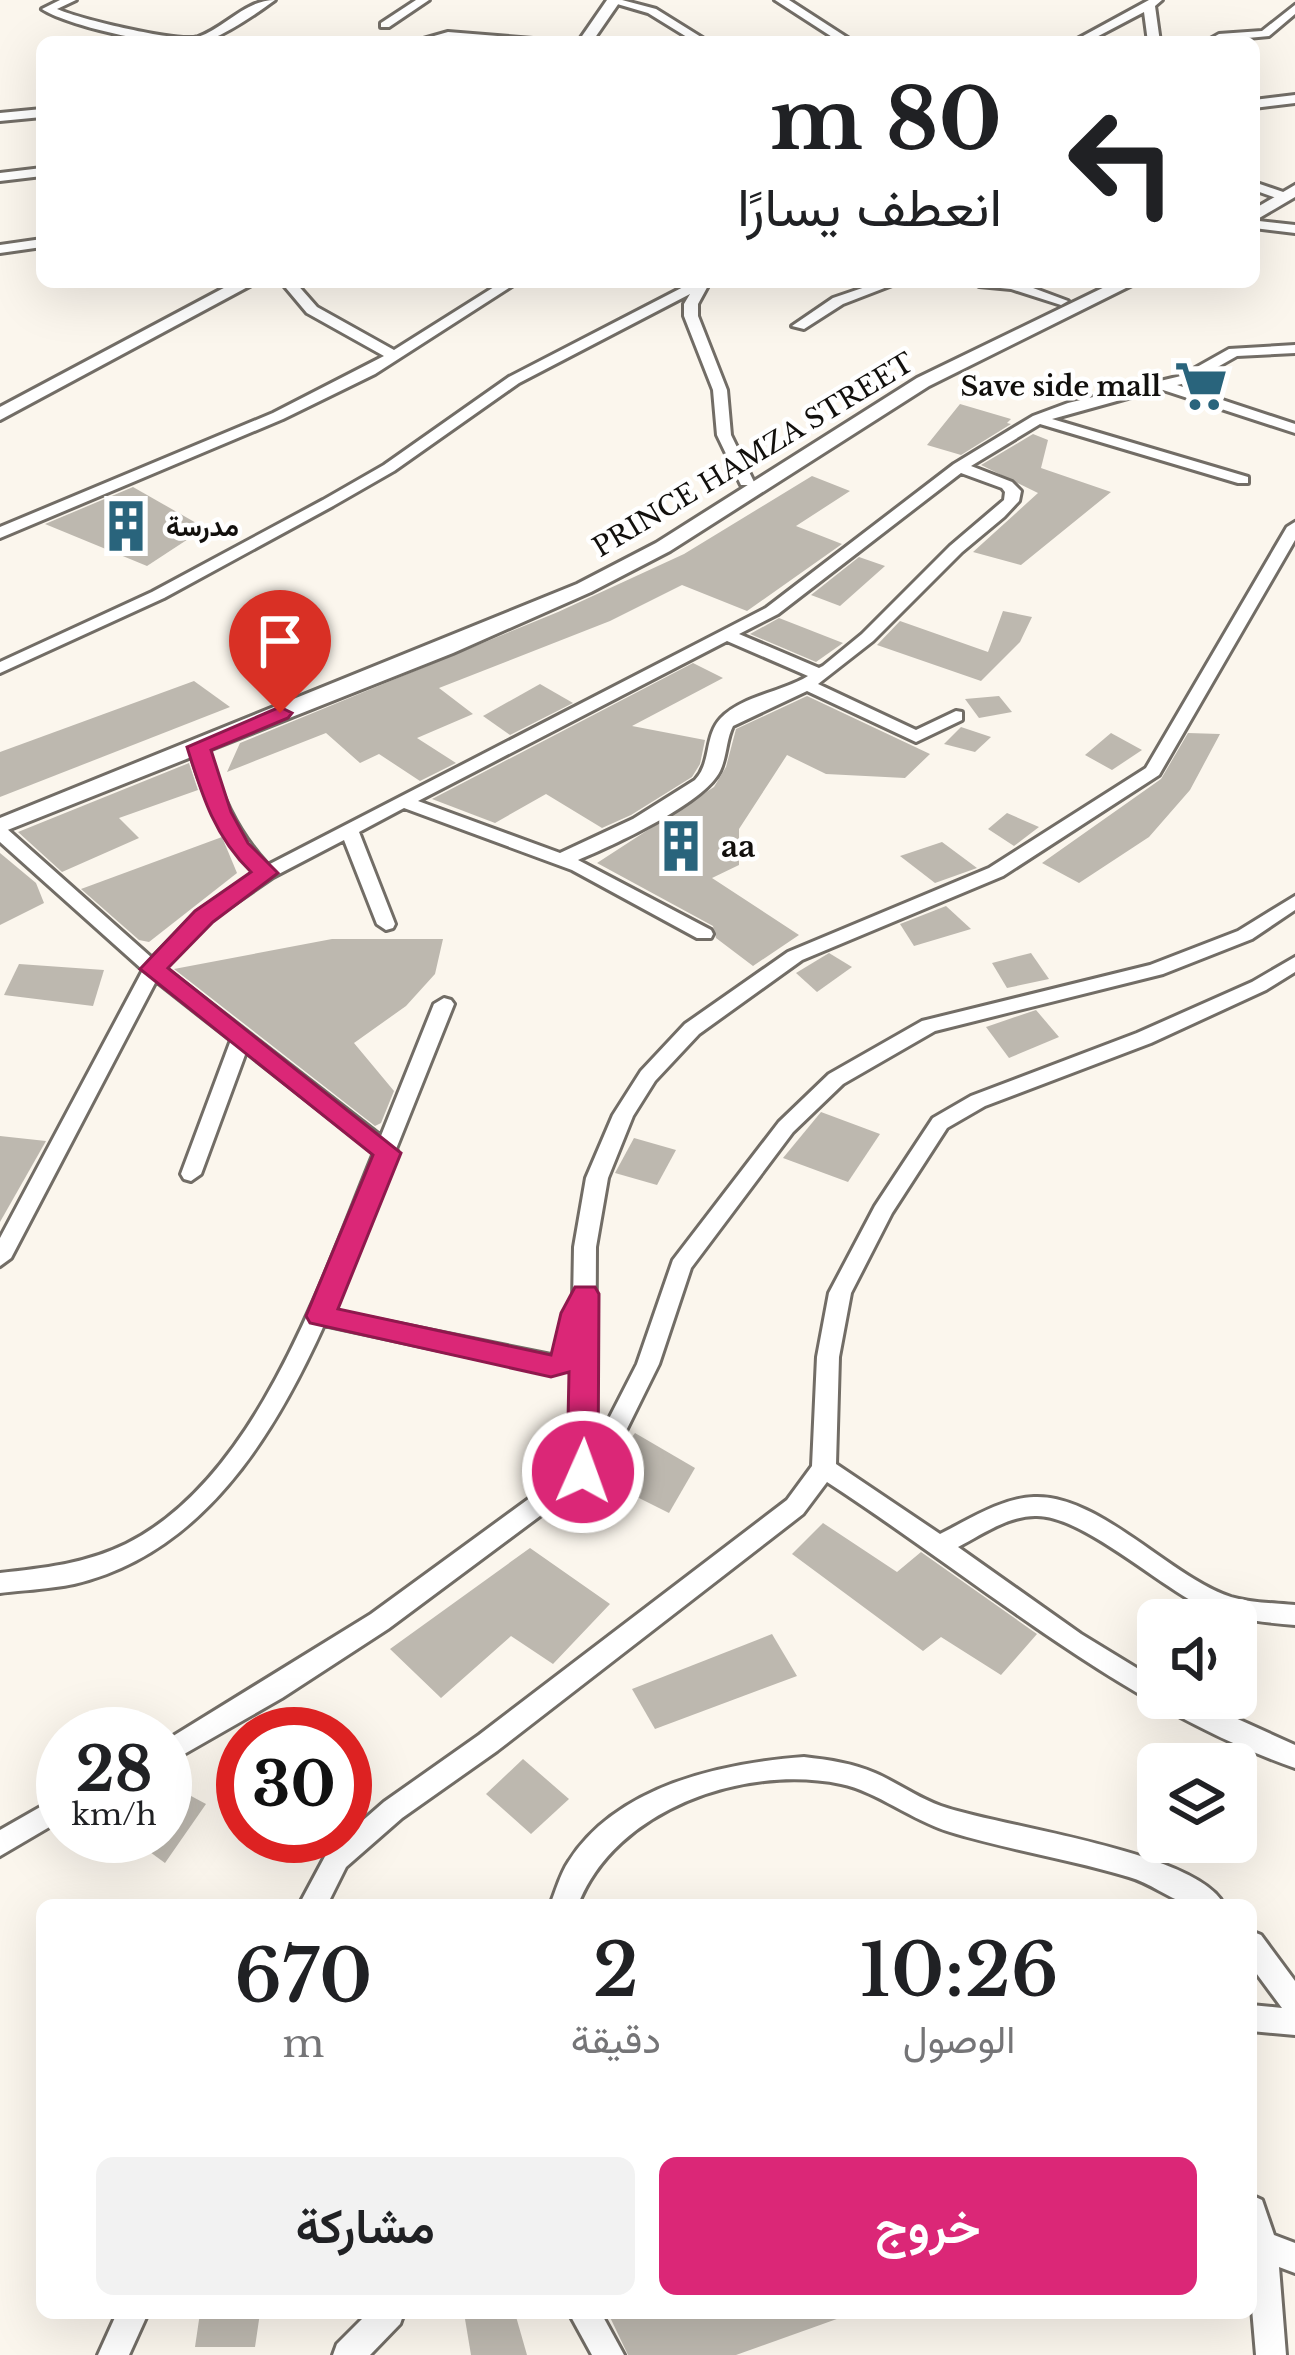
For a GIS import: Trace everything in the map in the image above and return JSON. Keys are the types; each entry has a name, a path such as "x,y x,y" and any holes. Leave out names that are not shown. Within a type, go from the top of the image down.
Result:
{"main road":[{"path":"598,20 599,0"},
{"path":"589,36 613,1"},
{"path":"1260,220 1292,197"},
{"path":"0,410 22,405 237,288"},
{"name":"PRINCE HAMZA STREET","path":"0,829 584,588 663,547 944,358 1092,288"},
{"name":"PRINCE HAMZA STREET","path":"0,811 564,584 638,549 954,365 1117,288"}],"street":[{"path":"70,0 48,9 78,23 158,36"},
{"path":"206,36 269,0"},
{"path":"386,26 423,0"},
{"path":"781,0 838,36"},
{"path":"613,1 652,11 693,36"},
{"path":"1089,36 1153,2 1154,36"},
{"path":"1234,36 1265,34 1295,8"},
{"path":"1260,103 1295,99"},
{"path":"0,117 36,114"},
{"path":"0,177 36,173"},
{"path":"1260,188 1292,197"},
{"path":"1260,224 1295,229"},
{"path":"0,249 36,244"},
{"path":"293,288 312,310 395,356"},
{"path":"0,533 278,416 395,356 502,288"},
{"path":"0,668 158,595 352,489 514,380 691,288"},
{"path":"700,288 691,316 720,390 724,435 746,482"},
{"path":"799,326 838,301 876,288"},
{"path":"1021,288 1061,301"},
{"path":"0,1258 153,969 204,916 266,873 772,611 959,467 1038,419 1186,379 1234,352 1295,349"},
{"path":"1160,385 1295,429"},
{"path":"1038,419 1243,480"},
{"path":"561,859 584,854 689,793 709,777 719,734 732,717 813,680 883,626 953,552 1011,500 1007,485 959,467"},
{"path":"0,512 28,520"},
{"path":"583,1472 585,1247 597,1178 623,1115 665,1055 692,1029 795,956 996,872 1154,771 1295,527"},
{"path":"729,636 916,737 956,716"},
{"path":"199,747 220,812 238,846 266,873"},
{"path":"406,803 561,859 704,934"},
{"path":"0,829 153,969 388,1153"},
{"path":"350,831 386,924"},
{"path":"192,1739 411,1600 583,1472 606,1449 648,1364 681,1266 786,1127 836,1079 929,1025 1156,970 1245,935 1295,902"},
{"path":"316,1899 337,1859 365,1833 795,1507 824,1468 828,1357 840,1293 883,1211 940,1123 978,1101 1144,1038 1258,986 1295,963"},
{"path":"0,1583 51,1580 124,1558 189,1516 216,1487 279,1399 320,1316 444,1004"},
{"path":"191,1174 242,1036"},
{"path":"320,1316 551,1366 566,1362 575,1313 585,1294"},
{"path":"824,1468 942,1544 1052,1628 1137,1681"},
{"path":"942,1544 1010,1512 1039,1505 1098,1530 1222,1604 1295,1616"},
{"path":"1212,1719 1295,1757"},
{"path":"565,1899 586,1859 640,1814 694,1786 775,1768 807,1767 846,1773 928,1814 1142,1868 1188,1887 1203,1899"},
{"path":"0,1844 36,1822"},
{"path":"1257,1960 1295,2003"},
{"path":"1257,2019 1295,2022"},
{"path":"1257,2229 1271,2355"},
{"path":"1262,2245 1295,2258"},
{"path":"113,2355 130,2319"},
{"path":"348,2355 383,2319"},
{"path":"588,2319 609,2355"}],"building":[{"path":"960,404 1011,419 1007,423 1011,424 961,455 927,445"},
{"path":"1033,434 1048,440 1041,468 1111,492 1021,565 973,552 1038,493 981,465"},
{"path":"812,476 850,491 796,526 842,544 747,611 682,585 610,621 439,688 473,714 417,738 456,763 420,781 379,754 360,763 326,733 227,772 240,743 558,612 684,554"},
{"name":"مدرسة","path":"133,487 205,528 147,566 45,524"},
{"path":"859,557 885,566 840,606 811,595"},
{"path":"1003,611 1032,617 1020,642 981,681 877,645 900,621 988,652"},
{"path":"779,618 843,643 816,662 750,634"},
{"path":"693,663 723,678 632,726 705,740 700,764 692,777 631,815 602,828 546,794 495,823 432,799"},
{"path":"194,681 230,707 0,797 0,752"},
{"path":"540,684 573,703 510,735 483,716"},
{"name":"aa","path":"807,696 930,754 905,778 826,774 787,755 739,829 739,865 712,878 799,935 753,966 716,938 713,926 597,863 714,787 726,767 736,729"},
{"path":"999,696 1012,712 979,718 965,699"},
{"path":"961,727 991,737 975,752 944,744"},
{"path":"1111,733 1142,750 1112,770 1085,755"},
{"path":"1188,733 1220,734 1190,790 1149,837 1079,883 1042,863 1161,779"},
{"path":"189,763 198,790 119,818 139,838 62,872 18,832"},
{"path":"1007,813 1039,827 1014,846 988,829"},
{"path":"222,837 237,873 149,942 139,940 81,889"},
{"path":"942,842 977,868 935,883 900,856"},
{"path":"0,853 36,883 44,903 0,925"},
{"path":"946,906 971,929 914,946 900,924"},
{"path":"332,939 443,939 435,974 406,1006 354,1043 394,1091 381,1123 375,1126 174,969"},
{"path":"829,953 852,967 817,992 796,973"},
{"path":"1031,953 1049,979 1007,988 992,963"},
{"path":"19,964 104,970 93,1006 4,995"},
{"path":"1036,1010 1059,1037 1009,1058 986,1027"},
{"path":"821,1112 880,1134 848,1182 783,1158"},
{"path":"0,1136 46,1141 0,1222"},
{"path":"634,1138 676,1150 657,1185 615,1173"},
{"path":"635,1433 695,1468 669,1513 601,1479"},
{"path":"823,1523 897,1572 921,1552 1037,1634 1001,1675 941,1637 923,1651 792,1554"},
{"path":"530,1548 610,1604 553,1664 511,1636 441,1698 390,1649"},
{"path":"772,1634 797,1676 655,1729 632,1689"},
{"path":"523,1759 569,1799 531,1834 486,1794"},
{"path":"192,1796 206,1804 192,1824"},
{"path":"199,2319 259,2319 255,2347 195,2347"},
{"path":"465,2319 517,2319 527,2355 471,2355"},
{"path":"611,2319 837,2319 736,2355 628,2355"}],"place":[{"name":"Save side mall","path":"1201,386"},
{"name":"مدرسة","path":"126,526"},
{"name":"aa","path":"681,846"}],"route":[{"path":"280,713 199,747 207,780 238,846 266,873 204,916 153,969 388,1153 356,1220 320,1316 551,1366 566,1362 575,1313 585,1294 583,1472"}]}
